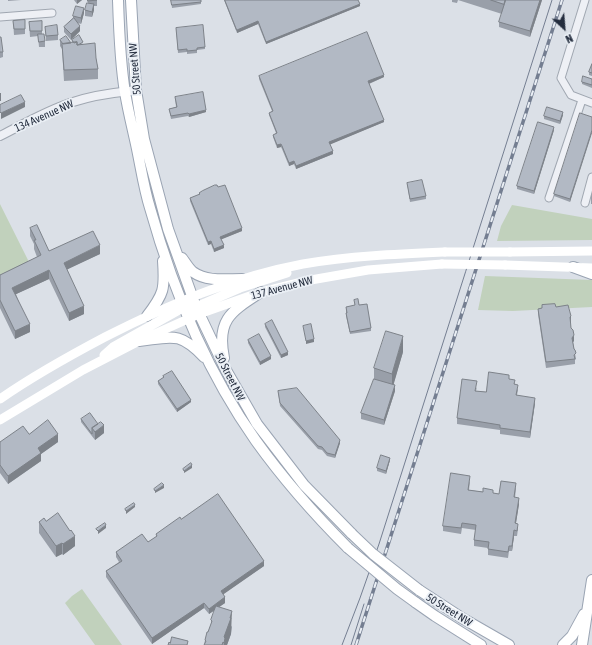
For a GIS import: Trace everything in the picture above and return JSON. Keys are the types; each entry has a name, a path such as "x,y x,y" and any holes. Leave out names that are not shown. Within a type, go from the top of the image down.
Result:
{"main road":[{"name":"50 Street NW","path":"118,0 124,91 149,207 162,249 188,318 210,363 241,418 276,468 319,519 348,548 397,589 414,602 481,645"},
{"name":"50 Street NW","path":"130,0 136,90 144,139 168,229 198,310 226,370 245,404 270,442 304,485 373,554 419,590 462,618 509,645"},
{"path":"147,316 160,298 164,283 162,249"},
{"path":"176,250 192,272 214,280 242,279"},
{"name":"137 Avenue NW","path":"0,399 68,356 147,316 183,304 192,296 242,279 304,264 367,256 445,252 592,252"},
{"path":"198,310 240,288 286,273 304,264"},
{"name":"137 Avenue NW","path":"0,420 69,377 188,318 198,310 261,292 305,281 361,271 442,264 592,268"},
{"path":"573,267 592,274"},
{"path":"226,370 222,349 222,339 227,318 234,311 261,292"},
{"path":"98,362 113,347 183,304"},
{"path":"139,341 167,337 183,340 194,346 210,363"},
{"path":"582,645 592,580"},
{"path":"563,645 572,636 588,607"}],"street":[{"path":"585,0 561,78 571,95 592,103"},
{"path":"0,17 52,13"},
{"name":"134 Avenue NW","path":"0,136 69,103 89,97 136,90"},
{"path":"549,198 582,100"},
{"path":"585,203 592,177"}],"green space":[{"path":"0,204 29,262 0,276"},
{"path":"512,205 592,219 592,240 497,241 501,226"},
{"path":"485,276 592,280 592,307 513,311 478,310"},
{"path":"82,589 122,645 95,645 65,603"}],"building":[{"path":"171,0 201,0 201,2 172,5"},
{"path":"225,0 358,0 360,4 266,42 258,21 237,30"},
{"path":"491,0 505,0 504,4"},
{"path":"506,0 540,0 530,31 499,22"},
{"path":"87,3 94,4 92,12 85,10"},
{"path":"76,6 84,8 81,18 73,16"},
{"path":"74,18 80,26 71,34 64,27"},
{"path":"25,20 25,29 14,29 13,21"},
{"path":"42,21 42,31 30,31 29,22"},
{"path":"57,25 58,35 46,36 45,27"},
{"path":"203,25 205,47 197,48 197,50 178,50 176,28"},
{"path":"367,32 384,75 368,81 384,120 329,142 333,151 296,166 294,161 289,163 281,144 277,145 273,135 277,133 269,113 273,111 259,76"},
{"path":"38,34 44,34 45,41 39,42"},
{"path":"79,35 83,42 77,45 77,42 74,43 72,40"},
{"path":"66,36 71,43 63,44 60,40"},
{"path":"1,37 3,52 0,52"},
{"path":"77,42 77,45 95,43 98,69 64,70 62,44"},
{"path":"592,64 592,73 589,72"},
{"path":"583,76 592,79 592,85 582,82"},
{"path":"203,92 206,110 171,116 169,109 177,107 175,97"},
{"path":"21,95 25,102 1,113 0,112 0,105"},
{"path":"547,107 563,112 560,121 544,116"},
{"path":"580,113 592,117 592,130 570,199 554,194"},
{"path":"538,122 554,127 534,191 517,186"},
{"path":"422,180 426,196 410,199 407,183"},
{"path":"215,185 218,187 225,185 242,228 220,237 224,245 214,249 211,241 208,242 190,198"},
{"path":"37,225 49,251 93,231 100,245 64,263 84,306 69,313 49,270 12,288 30,324 15,331 0,300 0,275 41,255 30,228"},
{"path":"358,299 359,305 367,304 371,328 350,332 346,307 355,305 354,300"},
{"path":"555,304 556,307 568,305 571,316 571,328 574,335 572,338 576,353 574,355 575,359 546,362 538,309 542,308 542,305"},
{"path":"272,320 288,352 281,355 265,324"},
{"path":"311,324 314,339 306,341 303,326"},
{"path":"386,331 403,336 392,374 374,368"},
{"path":"259,334 271,356 260,362 248,340"},
{"path":"172,371 191,400 177,409 158,381"},
{"path":"489,372 509,375 509,379 515,380 514,384 518,385 516,395 535,398 530,432 500,428 500,425 457,418 462,379 477,381 475,391 486,392"},
{"path":"374,379 395,385 384,420 361,413"},
{"path":"297,388 340,440 335,455 327,453 322,447 318,446 280,403 278,391"},
{"path":"90,413 98,424 92,428 92,434 81,419"},
{"path":"48,420 58,434 38,448 41,453 8,476 0,465 0,442 23,426 29,434"},
{"path":"101,422 104,425 95,432 92,428"},
{"path":"381,455 390,458 386,471 377,468"},
{"path":"191,463 192,465 184,471 183,469"},
{"path":"451,473 470,476 468,490 483,492 483,488 493,490 493,493 499,494 501,481 516,483 514,497 519,498 515,523 518,524 517,531 514,530 512,546 509,546 508,552 488,549 489,542 474,540 476,525 462,523 461,528 443,526"},
{"path":"162,483 164,485 155,491 154,489"},
{"path":"218,494 264,561 221,591 225,597 209,609 204,603 152,638 106,571 122,561 116,552 142,534 148,542 157,536 156,534 180,517 181,519"},
{"path":"134,503 135,505 126,511 125,509"},
{"path":"58,513 75,536 63,544 62,543 56,546 39,522 44,518 46,521"},
{"path":"105,523 106,525 98,531 96,529"},
{"path":"216,606 232,611 224,637 224,643 223,642 222,645 204,645 207,632"},
{"path":"172,637 188,641 187,645 168,645"}],"tram line":[{"path":"342,645 379,544 552,0"},
{"path":"351,645 364,604"}],"railway":[{"path":"356,645 562,0"}]}
